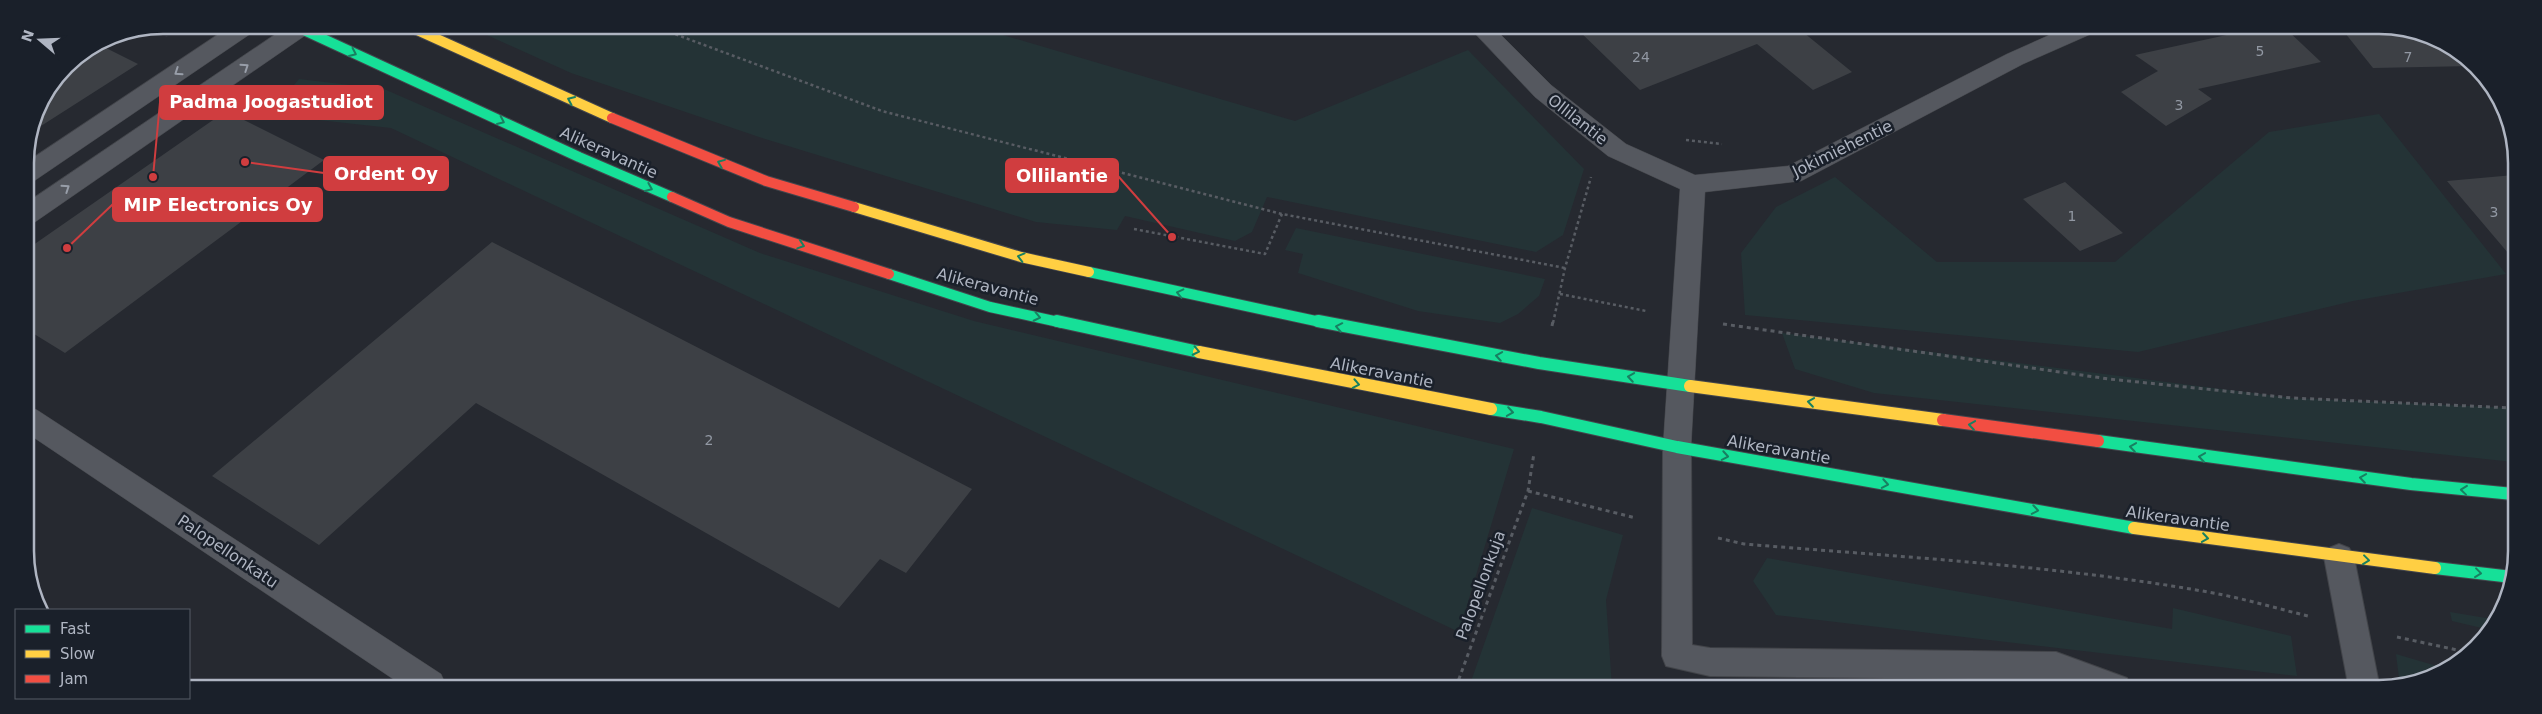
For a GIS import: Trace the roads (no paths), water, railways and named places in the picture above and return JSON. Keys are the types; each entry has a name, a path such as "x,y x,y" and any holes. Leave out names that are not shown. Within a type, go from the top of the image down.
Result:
{"main road":[{"name":"Alikeravantie","path":"315,34 579,157 729,222 990,307 1445,402 1541,417 1677,447 2118,526 2338,557 2505,576"},
{"name":"Alikeravantie","path":"424,34 616,120 766,181 1021,257 1284,316 1450,348 1680,384 2382,481 2508,494"}],"street":[{"path":"34,169 235,34"},
{"path":"34,210 290,34"},
{"name":"Ollilantie","path":"1487,34 1543,91 1617,150 1694,184"},
{"name":"Jokimiehentie","path":"1694,184 1792,176 2016,59 2072,34"},
{"path":"1677,447 1694,184"},
{"name":"Palopellonkatu","path":"34,423 422,680"}],"lane":[{"path":"1677,447 1675,528 1677,656 1710,662 2056,666 2094,680"},
{"path":"2338,557 2362,680"}],"place":[{"name":"Ordent Oy","path":"245,162"},
{"name":"Padma Joogastudiot","path":"153,177"},
{"name":"Ollilantie","path":"1172,237"},
{"name":"MIP Electronics Oy","path":"67,248"}]}
